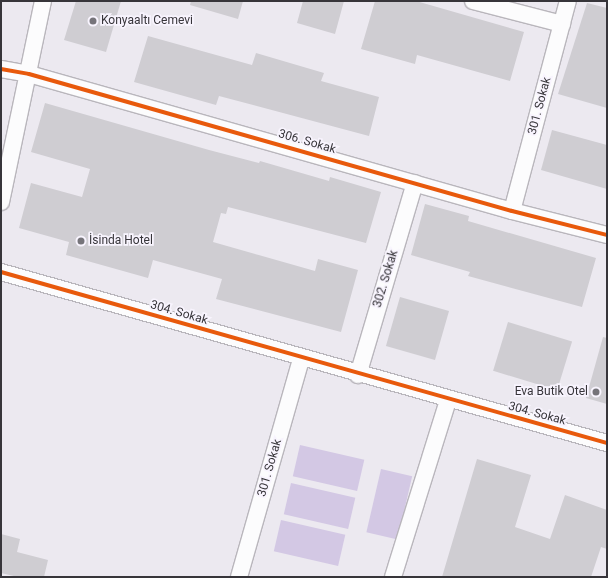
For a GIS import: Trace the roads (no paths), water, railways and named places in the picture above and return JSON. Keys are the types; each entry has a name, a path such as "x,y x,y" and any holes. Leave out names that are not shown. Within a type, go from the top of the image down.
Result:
{"street":[{"path":"1,202 29,74 43,1"},
{"path":"474,1 562,24"},
{"name":"301. Sokak","path":"512,211 568,1"},
{"name":"306. Sokak","path":"1,69 29,74 512,211 607,235"},
{"name":"302. Sokak","path":"358,375 415,183"},
{"name":"304. Sokak","path":"1,272 301,359 607,443"},
{"name":"301. Sokak","path":"238,577 301,359"},
{"path":"393,577 448,400"}],"place":[{"name":"Konyaaltı Cemevi","path":"93,21"},
{"name":"İsinda Hotel","path":"81,241"},
{"name":"Eva Butik Otel","path":"596,392"}]}
